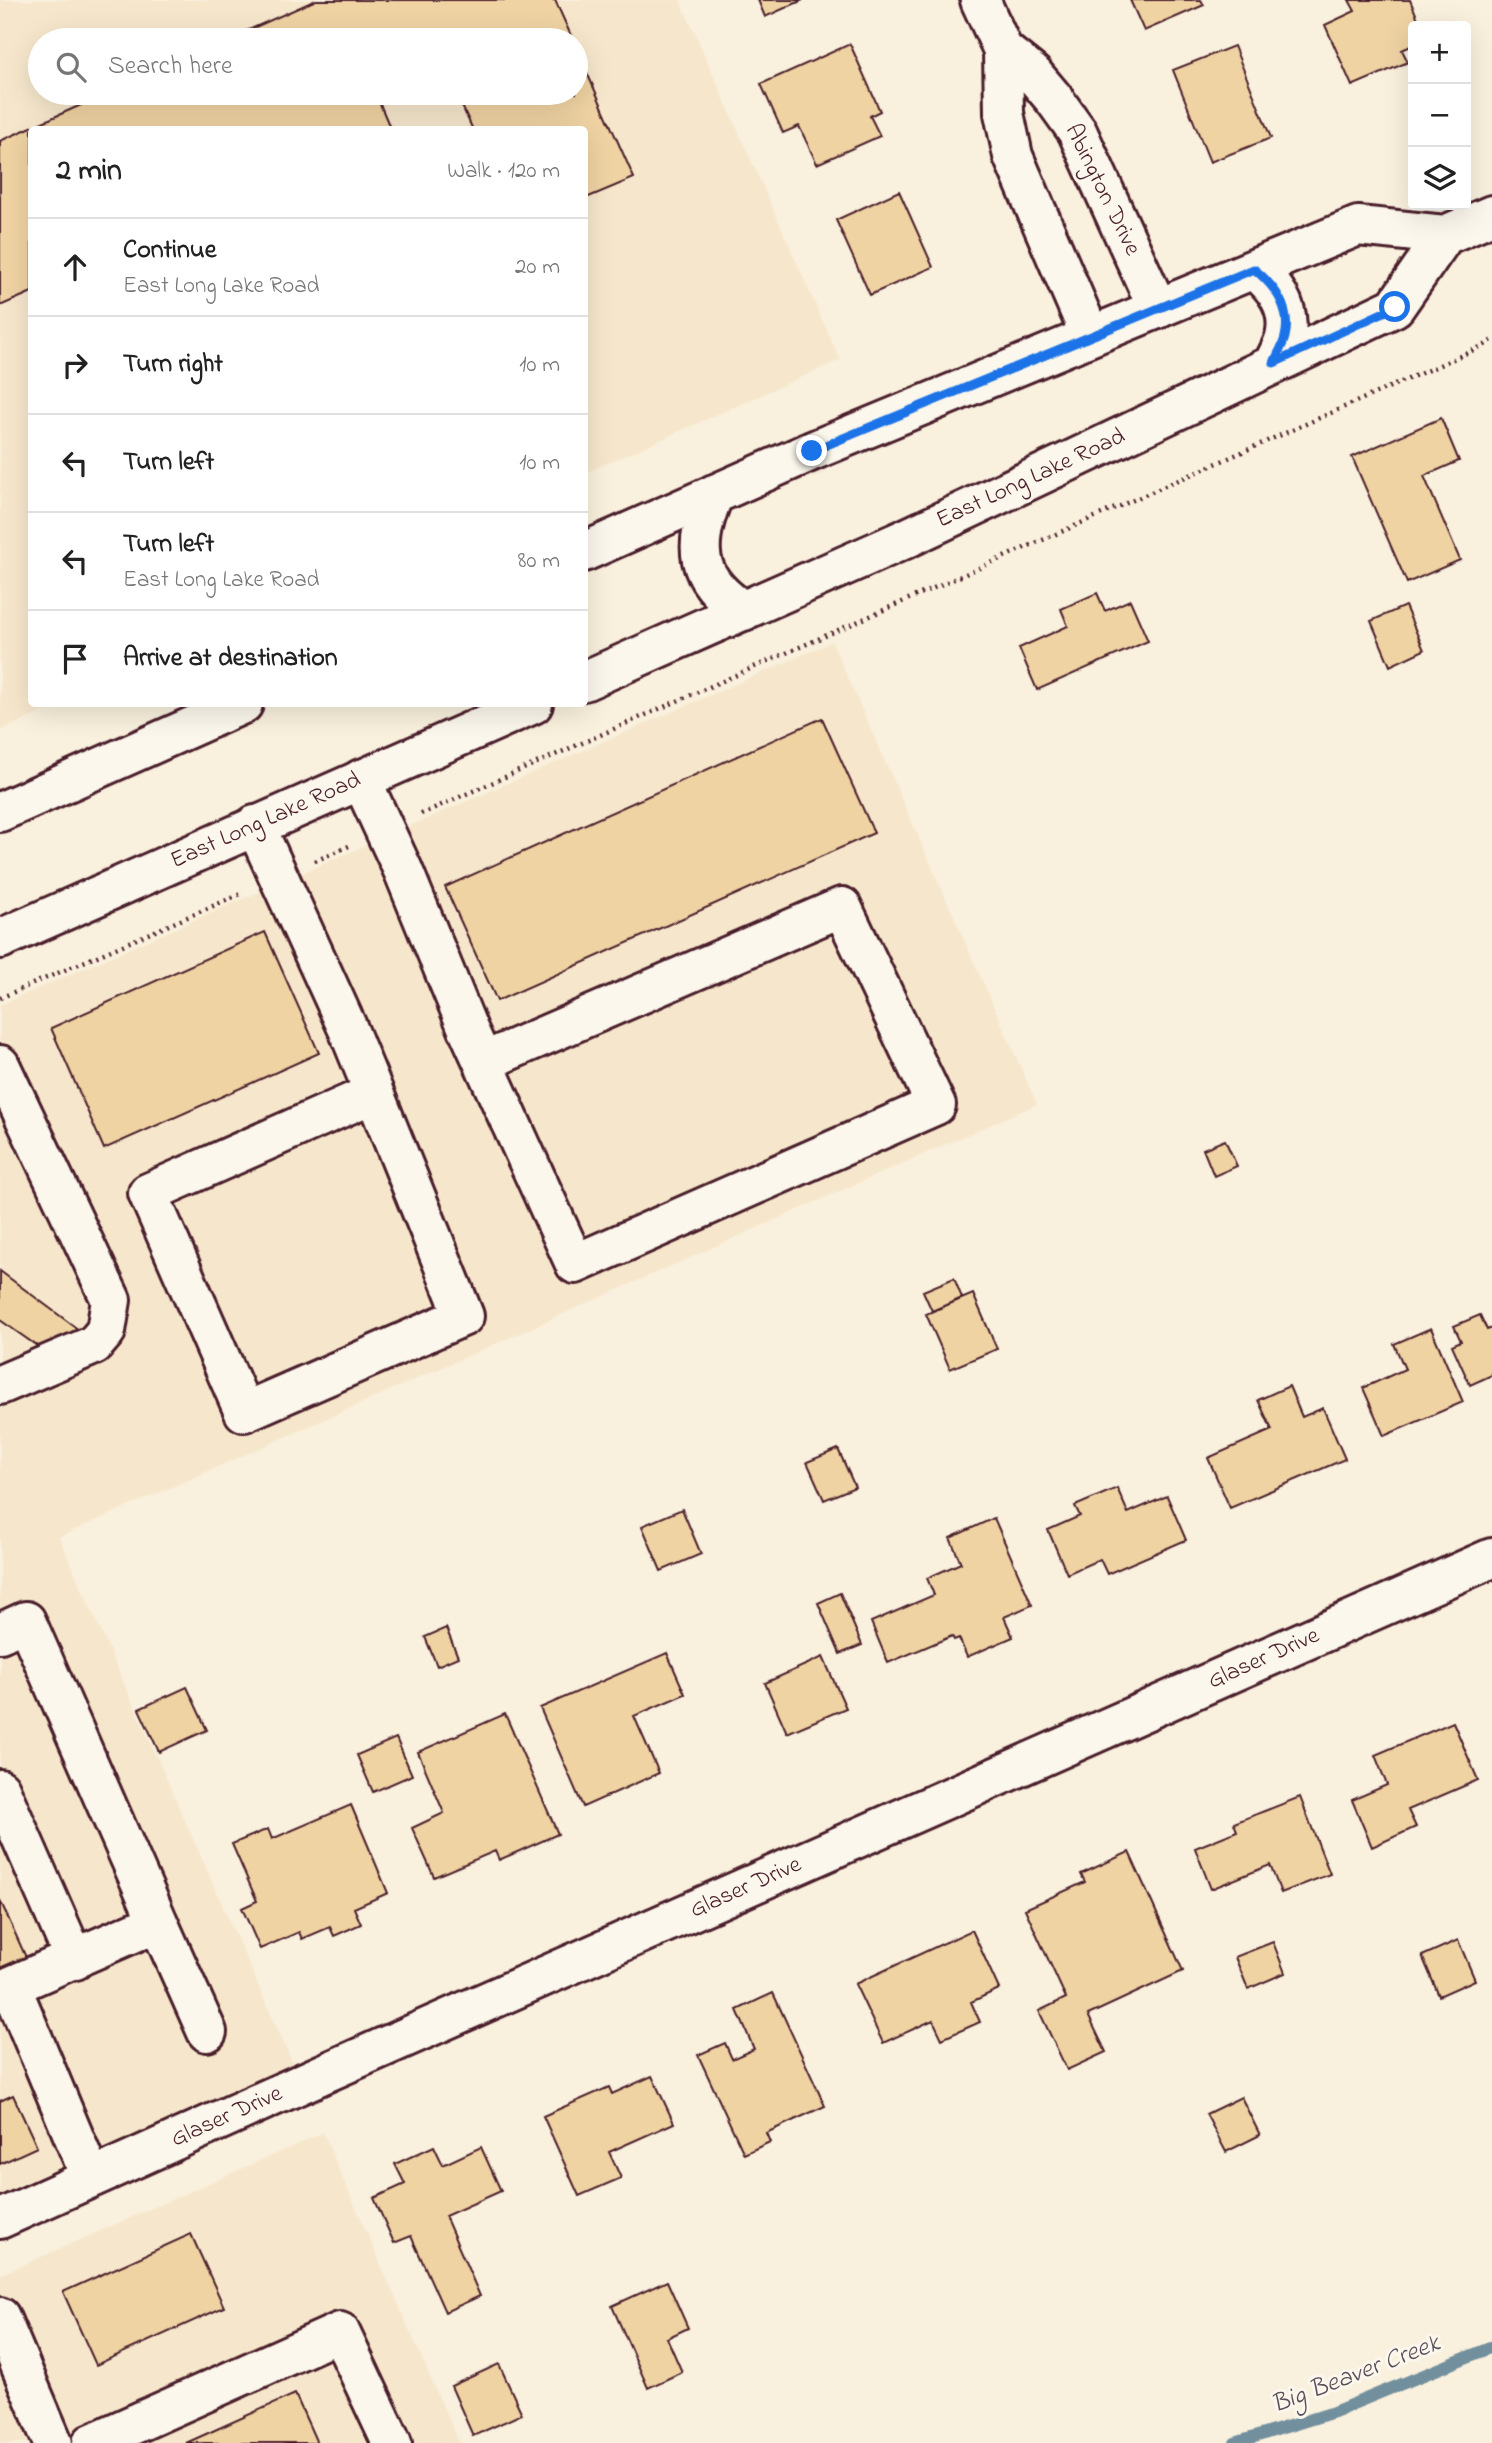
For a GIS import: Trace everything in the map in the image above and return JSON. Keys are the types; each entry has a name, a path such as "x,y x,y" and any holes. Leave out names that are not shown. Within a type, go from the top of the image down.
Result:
{"main road":[{"name":"Abington Drive","path":"980,0 1003,50 1004,113 1013,156 1090,335"},
{"name":"Abington Drive","path":"1003,50 1033,74 1055,99 1077,131 1158,309"},
{"path":"588,550 1090,335 1357,226 1445,235 1492,215"},
{"name":"East Long Lake Road","path":"588,679 917,533 1395,307 1445,235"},
{"path":"1254,269 1271,282 1281,299 1286,318 1285,336 1274,363"},
{"path":"714,495 701,533 705,571 713,587 744,611"},
{"path":"0,812 236,707"},
{"name":"East Long Lake Road","path":"0,939 523,707"},
{"path":"362,779 483,1062 575,1264 936,1105 842,906 483,1062"},
{"path":"255,825 348,1029 374,1093 464,1316 243,1412 148,1193 374,1093"},
{"path":"0,1385 94,1345 106,1331 111,1300 1,1070"},
{"name":"Glaser Drive","path":"0,2219 1492,1558"},
{"path":"0,1633 26,1621 208,2032"},
{"path":"0,1788 75,1960"},
{"path":"91,2178 6,1989 158,1922"},
{"path":"0,2317 52,2443"},
{"path":"92,2443 341,2332 392,2443"}],"path":[{"path":"0,998 1314,422 1492,340"}],"shaded area":[{"path":"0,0 680,0 840,360 588,472 588,126 28,126 28,707 54,707 0,731"},
{"path":"832,642 1037,1104 59,1537 293,2064 0,2195 0,1005"},
{"path":"323,2133 459,2443 0,2443 0,2275"}],"building":[{"path":"316,0 555,0 568,28 253,28"},
{"path":"758,0 803,0 765,17"},
{"path":"1130,0 1201,0 1204,5 1144,31"},
{"path":"1349,0 1410,0 1419,21 1408,21 1408,47 1402,50 1408,62 1352,86 1325,25 1355,11"},
{"path":"850,44 880,111 870,116 880,136 817,164 799,126 783,133 761,84"},
{"path":"1234,46 1271,138 1210,162 1173,70"},
{"path":"588,75 634,178 588,197 588,126 471,126 462,105 588,105"},
{"path":"81,105 380,105 389,126 34,126"},
{"path":"28,129 28,294 0,306 0,141"},
{"path":"899,191 933,267 870,295 836,220"},
{"path":"1441,418 1459,461 1424,476 1460,560 1407,583 1352,457"},
{"path":"1097,593 1105,611 1130,600 1148,641 1037,690 1019,648 1068,626 1061,609"},
{"path":"1405,606 1424,650 1390,666 1371,621"},
{"path":"822,718 874,833 497,1001 445,887"},
{"path":"265,932 319,1053 104,1149 51,1028"},
{"path":"1225,1140 1237,1166 1214,1176 1203,1149"},
{"path":"0,1271 83,1333 43,1350 0,1320"},
{"path":"954,1278 962,1298 932,1311 923,1291"},
{"path":"973,1294 997,1349 950,1369 926,1314"},
{"path":"1480,1315 1487,1330 1492,1328 1492,1375 1470,1385 1452,1345 1461,1341 1454,1326"},
{"path":"1431,1328 1463,1402 1384,1436 1363,1388 1405,1369 1394,1344"},
{"path":"1289,1386 1302,1417 1323,1408 1345,1459 1230,1508 1208,1458 1272,1430 1258,1400"},
{"path":"838,1449 855,1487 824,1500 807,1462"},
{"path":"1117,1488 1128,1513 1167,1496 1186,1540 1107,1574 1100,1559 1067,1574 1048,1530 1080,1516 1075,1506"},
{"path":"682,1509 701,1554 661,1571 642,1526"},
{"path":"994,1518 1032,1605 1004,1617 1013,1637 967,1657 959,1638 954,1640 952,1636 888,1663 871,1622 934,1595 927,1578 961,1563 950,1538"},
{"path":"840,1593 862,1645 840,1654 818,1603"},
{"path":"446,1628 458,1657 437,1666 425,1637"},
{"path":"667,1653 685,1694 634,1716 659,1773 583,1807 540,1708"},
{"path":"823,1657 846,1708 787,1733 765,1683"},
{"path":"187,1687 207,1730 159,1752 139,1709"},
{"path":"505,1714 558,1834 499,1860 495,1851 434,1877 412,1828 444,1813 418,1752"},
{"path":"1453,1722 1478,1780 1408,1810 1416,1827 1372,1847 1352,1800 1387,1785 1375,1755"},
{"path":"396,1738 412,1775 373,1792 357,1755"},
{"path":"1300,1797 1330,1874 1281,1893 1270,1865 1211,1889 1195,1848 1237,1831 1234,1823"},
{"path":"351,1805 388,1893 354,1908 361,1924 334,1936 330,1927 302,1939 299,1932 260,1949 242,1908 257,1901 232,1844 268,1829 272,1839"},
{"path":"1129,1852 1183,1971 1088,2015 1106,2052 1067,2070 1039,2011 1066,1998 1025,1909 1085,1882 1081,1874"},
{"path":"0,1900 29,1964 0,1977"},
{"path":"972,1930 999,1989 971,2002 980,2022 942,2039 933,2020 883,2043 855,1984"},
{"path":"1458,1940 1475,1980 1439,1996 1422,1956"},
{"path":"1273,1942 1285,1973 1248,1989 1235,1957"},
{"path":"773,1993 825,2106 766,2133 770,2142 744,2154 698,2055 725,2043 732,2059 754,2049 737,2010"},
{"path":"652,2076 674,2123 609,2152 621,2178 579,2196 543,2116 609,2087 612,2094"},
{"path":"13,2095 37,2147 0,2164 0,2101"},
{"path":"1241,2097 1260,2135 1226,2152 1206,2114"},
{"path":"434,2146 443,2165 481,2147 501,2191 445,2216 480,2296 445,2312 411,2236 394,2243 374,2198 405,2184 395,2164"},
{"path":"191,2234 224,2307 96,2365 63,2292"},
{"path":"667,2281 688,2328 667,2338 682,2372 648,2388 612,2306"},
{"path":"499,2364 522,2414 473,2436 451,2386"},
{"path":"295,2394 317,2443 186,2443"}],"waterway":[{"name":"Big Beaver Creek","path":"1235,2443 1331,2413 1492,2347"}],"route":[{"path":"812,451 1254,269 1271,282 1281,299 1286,318 1285,336 1274,363 1395,307"}]}
